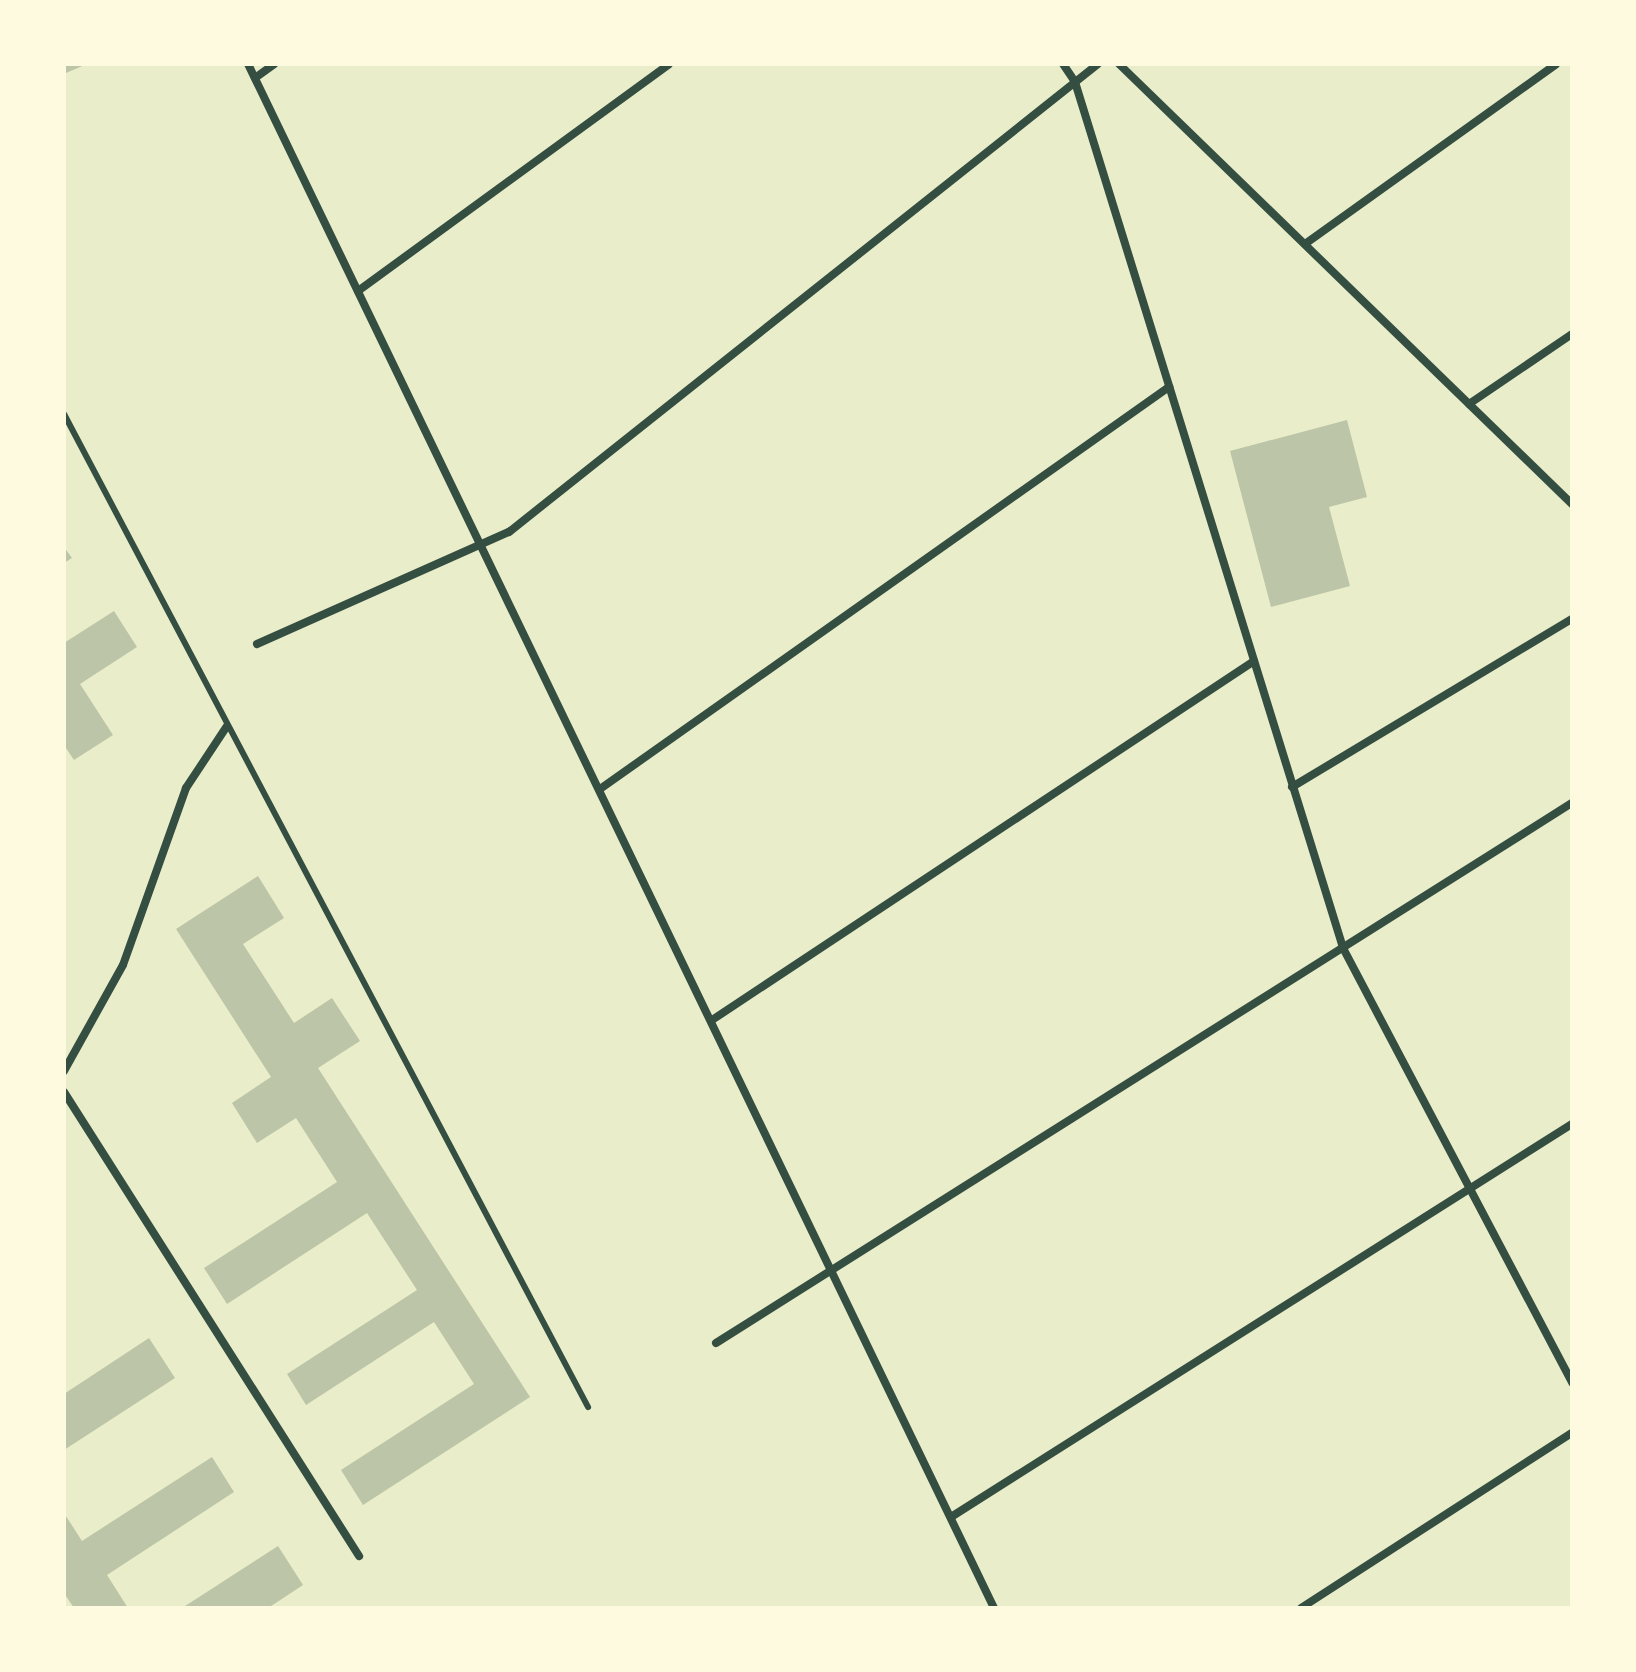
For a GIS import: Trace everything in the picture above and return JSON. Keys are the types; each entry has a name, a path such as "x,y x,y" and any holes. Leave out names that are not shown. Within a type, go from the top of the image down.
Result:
{"street":[{"path":"248,64 833,1269 994,1608"},
{"path":"255,78 274,64"},
{"path":"358,291 669,64"},
{"path":"1063,64 1075,82 1343,948 1572,1383"},
{"path":"257,644 482,545 533,515 1098,64"},
{"path":"1119,64 1572,504"},
{"path":"1305,244 1556,64"},
{"path":"1469,404 1572,334"},
{"path":"600,789 1169,387"},
{"path":"1292,787 1572,619"},
{"path":"712,1020 1254,661"},
{"path":"64,1071 123,965 186,788 227,726"},
{"path":"716,1343 1572,803"},
{"path":"64,1092 359,1556"},
{"path":"951,1517 1572,1124"},
{"path":"1301,1608 1572,1433"}],"lane":[{"path":"64,414 588,1407"}],"building":[{"path":"64,64 87,64 66,73"},
{"path":"1347,420 1367,497 1329,507 1350,586 1271,607 1230,451"},
{"path":"64,547 72,558 64,563"},
{"path":"114,611 137,647 80,684 113,735 74,760 64,745 64,643"},
{"path":"258,876 284,918 243,944 294,1023 332,998 360,1041 318,1068 530,1397 363,1505 341,1470 474,1384 434,1322 306,1405 287,1374 417,1290 367,1213 227,1304 204,1268 337,1182 296,1118 257,1143 232,1103 271,1077 176,929"},
{"path":"149,1338 175,1378 64,1450 64,1394"},
{"path":"212,1457 234,1492 107,1575 128,1608 74,1608 64,1593 64,1513 82,1541"},
{"path":"278,1546 303,1585 268,1608 182,1608"}]}
